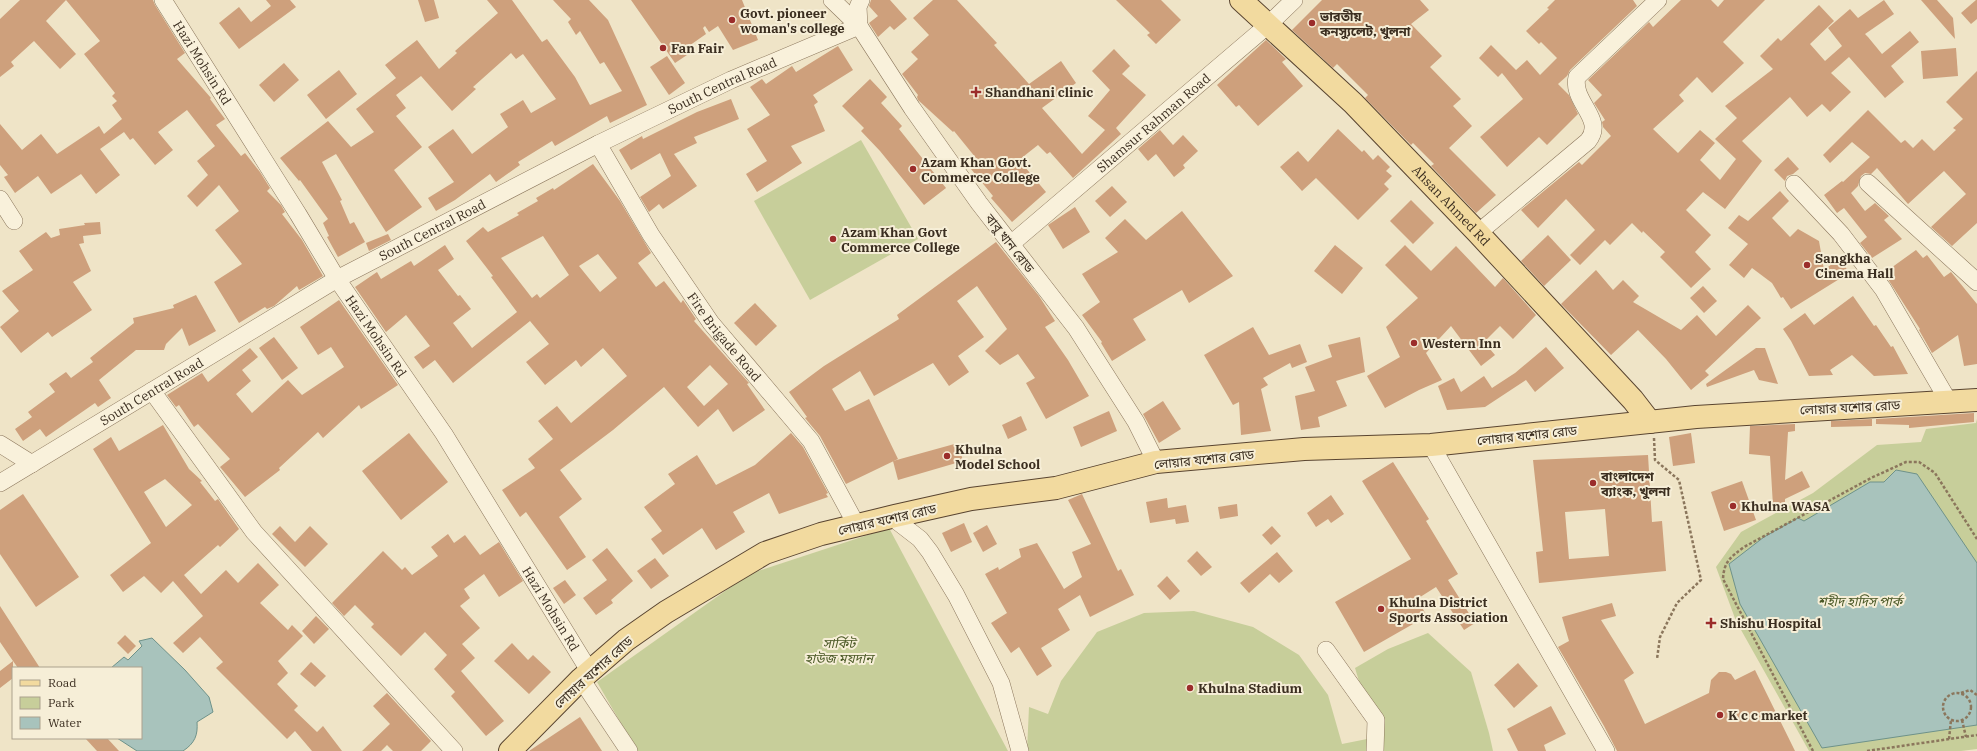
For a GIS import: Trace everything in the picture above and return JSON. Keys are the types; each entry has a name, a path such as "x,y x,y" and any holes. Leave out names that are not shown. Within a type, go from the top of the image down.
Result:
{"main road":[{"name":"Ahsan Ahmed Rd","path":"1241,0 1353,103 1478,233 1652,422"},
{"name":"লোয়ার যশোর রোড","path":"510,751 585,676 626,640 666,612 765,554 820,534 895,516 971,499 1056,488 1156,462 1304,449 1431,446 1696,417 1977,400"}],"street":[{"name":"Hazi Mohsin Rd","path":"163,0 298,214 337,279 444,434 629,751"},
{"name":"বাবু খান রোড","path":"832,0 859,26 912,108 979,203 1076,328 1136,422 1156,462"},
{"path":"859,26 858,7 861,0"},
{"name":"Shamsur Rahman Road","path":"1011,244 1268,26 1294,0"},
{"path":"1478,233 1588,141 1593,135 1594,126 1575,86 1577,77 1651,2"},
{"name":"South Central Road","path":"0,483 337,279 598,144 731,80 859,26"},
{"name":"Fire Brigade Road","path":"598,144 652,235 711,323 811,441 857,526"},
{"path":"1868,183 1977,282"},
{"path":"1794,184 1841,234 1883,289 1950,402"},
{"path":"0,199 14,221"},
{"path":"152,391 254,532 454,751"},
{"path":"0,444 32,464"},
{"path":"1431,446 1606,751"},
{"path":"895,516 898,522 920,539 927,548 956,595 1001,683 1020,751"},
{"path":"1326,650 1376,720 1375,751"}],"path":[{"path":"1652,422 1656,460 1679,480 1701,580 1677,603 1660,637 1657,659"},
{"path":"1813,751 1723,579 1724,567 1730,558 1744,547 1871,478 1906,462 1919,462 1934,473 1977,539"},
{"path":"1961,693 1966,695 1970,702 1971,710 1967,718 1959,722 1951,720 1944,715 1942,707 1944,700 1950,694 1970,690 1977,695"},
{"path":"1949,739 1951,720"},
{"path":"1962,720 1966,737"},
{"path":"1867,751 1977,735"}],"green space":[{"name":"Azam Khan Govt Commerce College","path":"861,140 918,239 810,300 754,201"},
{"name":"শহীদ হাদিস পার্ক","path":"1977,419 1977,749 1961,751 1809,751 1736,621 1716,567 1741,532 1813,493 1877,445 1921,442 1926,429 1976,423"},
{"name":"সার্কিট হাউজ ময়দান","path":"889,528 1008,751 637,751 597,682 749,574"},
{"name":"Khulna Stadium","path":"1194,611 1253,627 1299,655 1328,695 1342,744 1372,738 1370,751 1027,751 1029,707 1048,714 1061,681 1097,632 1144,613"},
{"path":"1428,633 1471,672 1493,751 1380,751 1355,668 1388,649"}],"water":[{"name":"শহীদ হাদিস পার্ক","path":"1896,470 1917,474 1977,563 1977,725 1822,748 1740,604 1729,564 1764,537 1798,518 1804,521 1870,482 1884,482"},
{"path":"152,638 185,670 209,697 213,712 197,722 195,738 193,742 183,751 137,751 119,739 142,739 142,667 112,667 124,657 128,660 142,646 139,641"}],"building":[{"path":"20,0 66,0 46,21 76,54 60,69 34,41 11,62 14,66 0,77 0,19"},
{"path":"66,0 153,0 185,53 177,59 211,98 210,99 225,119 216,125 241,156 245,153 260,172 270,188 267,191 281,205 285,212 282,214 302,240 323,276 299,290 297,286 274,306 267,309 265,307 239,323 214,282 242,264 215,230 239,211 219,185 197,207 187,196 208,175 197,161 215,146 187,110 158,132 173,150 155,165 133,138 130,140 124,132 100,149 120,175 96,194 81,174 51,194 38,176 15,193 4,177 8,175 0,165 0,124 22,150 41,134 57,154 99,126 104,134 122,119 112,105 117,101 112,96 115,93 84,54 100,41"},
{"path":"266,0 290,0 296,7 239,49 219,23 239,7 251,22 271,6"},
{"path":"418,0 434,0 439,18 425,22"},
{"path":"487,0 512,0 542,42 547,39 575,77 590,105 622,91 604,62 600,64 580,31 576,35 568,22 571,19 553,0 589,0 608,20 647,105 610,123 607,116 555,146 552,141 518,162 520,165 496,182 490,174 455,200 436,211 428,198 454,182 428,147 453,129 472,154 508,127 500,114 523,100 531,113 556,99 523,54 516,59 511,53 473,87 476,89 452,111 421,76 396,95 406,108 396,116 422,147 394,170 422,207 386,232 336,154 322,162 342,200 340,201 350,224 354,222 365,242 338,257 327,237 329,236 323,223 328,219 300,180 299,181 280,158 328,121 351,147 374,132 356,109 396,78 385,65 417,40 439,69 457,53 455,51 498,13"},
{"path":"631,0 742,0 758,40 733,50 718,26 709,32 705,26 703,28 706,34 686,48 690,53 675,63"},
{"path":"871,0 890,0 907,19 894,30 890,26 878,37 869,23 878,16 869,6"},
{"path":"933,0 957,0 997,43 994,45 1029,84 1061,61 1076,83 1042,108 1082,154 1105,130 1088,116 1110,90 1092,71 1114,49 1130,66 1122,74 1146,95 1116,128 1121,134 1073,178 1050,152 1047,154 1038,145 1019,160 1046,192 1012,222 991,198 993,196 971,169 980,163 954,131 953,132 918,100 918,95 902,74 918,59 911,52 929,35 913,18"},
{"path":"1116,0 1161,0 1181,20 1156,44 1147,35 1150,33"},
{"path":"1322,0 1420,0 1429,10 1411,24 1442,56 1430,67 1461,99 1453,106 1472,126 1449,148 1496,195 1476,213 1431,166 1434,164 1413,143 1411,145 1365,98 1368,95 1337,64 1333,68 1292,30"},
{"path":"1555,0 1633,0 1637,6 1570,70 1567,76 1558,84 1569,95 1578,114 1547,145 1539,137 1507,167 1480,137 1523,99 1502,73 1498,77 1479,58 1491,45 1516,70 1527,60 1540,75 1557,58 1541,42 1539,44 1526,31 1549,9 1547,8"},
{"path":"1681,0 1711,0 1718,7 1724,0 1765,0 1723,42 1744,63 1712,93 1697,77 1679,95 1684,101 1653,129 1678,153 1700,130 1715,143 1700,160 1720,180 1736,159 1715,139 1737,118 1725,106 1773,69 1760,56 1778,38 1781,41 1819,5 1834,21 1810,44 1825,61 1842,46 1828,28 1850,9 1858,18 1884,0 1894,14 1865,34 1882,54 1910,31 1919,42 1891,66 1904,82 1885,98 1849,57 1831,73 1851,92 1830,112 1822,104 1807,117 1790,97 1742,141 1762,161 1725,209 1703,192 1686,210 1711,235 1695,252 1711,269 1691,288 1660,257 1665,252 1643,231 1642,233 1632,223 1610,245 1605,240 1580,265 1570,255 1595,230 1566,199 1538,228 1521,210 1579,162 1582,165 1611,136 1603,127 1602,122 1605,120 1594,103 1602,95 1588,80 1649,22 1653,27"},
{"path":"1921,0 1937,0 1953,18 1955,39"},
{"path":"1976,0 1977,19 1971,24 1961,13"},
{"path":"1266,40 1286,59 1282,62 1303,86 1258,126 1239,105 1236,107 1217,85"},
{"path":"838,46 853,70 813,95 818,102 814,105 825,131 791,146 802,163 757,192 746,174 767,161 747,129 770,115 750,87 762,79 766,84 792,66 796,72"},
{"path":"1956,48 1958,76 1923,79 1921,51"},
{"path":"667,56 685,83 669,95 650,67"},
{"path":"284,63 299,80 274,102 259,85"},
{"path":"339,70 357,94 326,119 307,95"},
{"path":"1977,71 1977,223 1952,246 1931,227 1966,194 1944,171 1908,204 1877,168 1871,174 1865,173 1861,176 1858,186 1851,193 1865,211 1875,203 1889,216 1884,220 1902,239 1872,258 1860,243 1867,237 1844,208 1837,213 1824,195 1842,181 1843,182 1870,157 1852,142 1830,163 1823,155 1868,110 1901,143 1905,140 1913,148 1922,139 1934,151 1956,130 1953,128 1963,119 1946,102"},
{"path":"870,79 887,97 881,103 902,126 899,129 946,188 924,205 880,151 861,131 864,128 842,106"},
{"path":"731,99 739,119 694,137 697,143 674,154 697,186 663,209 659,204 649,212 640,197 671,176 660,153 631,170 619,150 642,136 643,139 697,112"},
{"path":"1338,129 1362,152 1364,150 1373,160 1378,155 1390,167 1386,171 1392,176 1384,184 1389,189 1358,220 1316,178 1302,191 1280,167 1298,151 1308,162"},
{"path":"1160,130 1173,145 1183,135 1198,151 1183,165 1185,168 1174,177 1156,154 1148,161 1138,149"},
{"path":"1788,157 1799,169 1793,174 1787,176 1785,181 1774,170"},
{"path":"593,164 620,201 651,253 638,263 656,287 664,281 681,303 683,300 696,319 694,321 749,383 747,384 765,410 733,432 718,409 698,427 664,387 613,430 560,470 582,499 559,517 586,557 567,570 526,512 520,517 502,490 535,468 528,459 553,439 538,421 557,406 571,423 627,376 603,348 581,367 576,360 545,385 526,362 549,344 530,321 453,383 435,360 423,369 414,357 430,346 406,315 386,332 355,287 377,272 381,279 411,261 414,266 445,245 454,259 438,270 458,296 460,295 471,309 453,323 472,348 517,312 491,277 493,276 466,241 483,227 488,232 519,215 517,213 538,201 536,198 553,188 554,190","holes":["543,236 569,275 540,298 537,294 532,298 501,258","598,254 617,278 600,292 579,266","710,365 728,384 704,406 687,387"]},
{"path":"1112,186 1127,202 1110,217 1095,201"},
{"path":"1780,191 1789,201 1772,218 1790,237 1798,229 1819,241 1824,270 1840,258 1849,273 1791,309 1783,297 1781,298 1772,283 1752,268 1744,278 1729,265 1748,244 1728,228 1739,215 1748,221"},
{"path":"1411,200 1434,223 1413,244 1390,221"},
{"path":"1075,207 1090,232 1063,249 1048,225"},
{"path":"1182,211 1233,276 1189,303 1182,290 1133,319 1146,340 1112,361 1101,343 1102,342 1082,315 1100,302 1082,274 1118,252 1105,238 1125,219 1146,240"},
{"path":"100,222 101,234 83,236 84,243 79,244 91,271 73,282 92,310 52,337 48,332 21,353 0,327 19,311 2,291 33,270 19,251 46,232 51,238 60,235 59,229 85,225 84,223"},
{"path":"388,234 391,240 369,251 366,243"},
{"path":"1548,235 1571,260 1544,286 1521,261"},
{"path":"996,242 1039,296 1055,321 1045,327 1068,360 1089,396 1046,419 1026,383 1035,378 1018,354 1000,365 985,351 1007,329 977,286 957,301 984,337 958,356 969,372 949,386 933,363 874,396 860,371 832,389 845,411 869,399 898,459 846,484 820,436 805,418 807,417 789,392 824,366 899,319 897,315"},
{"path":"1335,245 1363,268 1342,294 1314,271"},
{"path":"1405,245 1431,271 1456,246 1495,287 1503,278 1536,315 1513,339 1500,326 1484,342 1495,355 1481,366 1451,326 1426,353 1442,380 1385,408 1367,376 1400,357 1386,327 1418,298 1385,265"},
{"path":"1916,250 1923,258 1927,255 1944,277 1951,272 1977,304 1977,364 1964,366 1958,335 1932,353 1919,330 1920,329 1884,273"},
{"path":"1596,270 1613,290 1623,280 1639,296 1633,302 1681,330 1697,315 1716,336 1748,305 1761,318 1705,371 1709,375 1691,390 1666,359 1638,330 1611,355 1561,304"},
{"path":"1703,286 1717,301 1704,313 1690,298"},
{"path":"196,295 216,331 189,346 182,328 166,344 164,350 136,350 99,380 111,398 98,407 95,403 46,437 40,429 23,441 15,429 32,417 28,412 55,392 49,384 66,372 71,378 93,362 90,358 134,323 133,318 174,308 173,305"},
{"path":"1853,296 1874,326 1876,325 1891,347 1893,346 1908,374 1874,376 1852,355 1830,370 1833,375 1809,376 1783,329 1805,313 1814,325"},
{"path":"339,300 398,385 361,409 359,405 323,438 318,432 279,468 280,470 245,497 220,467 230,459 198,424 194,427 179,405 176,407 167,395 202,373 208,382 250,348 258,357 242,370 251,381 236,394 252,413 288,380 302,395 344,367 331,347 318,355 300,327"},
{"path":"755,303 777,326 756,346 734,323"},
{"path":"1253,327 1269,355 1300,344 1307,362 1292,368 1290,363 1263,378 1268,385 1261,389 1271,431 1241,435 1239,402 1233,405 1204,355"},
{"path":"274,337 298,368 282,380 259,348"},
{"path":"1360,337 1365,372 1336,381 1347,406 1318,417 1320,427 1301,430 1295,396 1315,391 1305,367 1332,357 1328,345"},
{"path":"1546,347 1564,368 1535,392 1526,380 1485,407 1447,410 1438,386 1454,378 1461,392 1484,376 1492,388 1515,373"},
{"path":"1756,348 1765,348 1778,384 1759,380 1754,370 1707,387 1706,384"},
{"path":"1163,401 1181,429 1159,443 1143,414"},
{"path":"1109,411 1117,431 1081,447 1073,427"},
{"path":"1974,413 1974,422 1909,428 1909,425 1876,424 1876,419"},
{"path":"1021,416 1027,430 1008,439 1002,425"},
{"path":"1872,419 1872,426 1831,427 1831,421"},
{"path":"1795,424 1795,431 1788,432 1785,480 1802,471 1810,487 1785,499 1785,506 1773,506 1770,456 1749,454 1750,426"},
{"path":"163,425 189,469 202,481 200,482 215,501 218,499 239,529 220,547 218,545 184,575 201,594 226,570 238,583 258,563 279,585 260,603 288,630 292,625 303,636 278,661 288,673 277,684 298,706 294,710 317,732 323,726 342,751 312,751 295,731 287,739 216,668 223,662 200,637 183,653 173,643 203,616 173,581 161,593 144,576 123,592 110,575 151,543 93,449 111,437 119,451","holes":["165,479 192,505 166,527 144,492"]},
{"path":"409,433 448,482 401,520 362,471"},
{"path":"791,433 803,447 828,493 826,494 828,497 779,514 769,493 733,512 745,532 716,550 702,528 663,555 651,539 662,531 644,507 675,484 668,474 697,455 716,485 755,465"},
{"path":"1691,433 1695,463 1673,466 1669,437"},
{"path":"958,443 963,461 898,480 893,461"},
{"path":"1648,455 1652,522 1662,521 1666,571 1539,583 1536,552 1543,551 1533,460","holes":["1605,509 1609,556 1569,559 1565,512"]},
{"path":"1393,462 1429,519 1426,521 1458,574 1448,580 1475,623 1464,630 1436,587 1417,599 1427,616 1364,652 1335,602 1411,559 1362,481"},
{"name":"Khulna WASA","path":"1742,481 1756,520 1724,531 1711,492"},
{"path":"23,494 79,577 36,607 0,554 0,510"},
{"path":"1082,494 1118,571 1121,569 1134,595 1090,617 1080,595 1058,609 1070,630 1041,648 1052,666 1037,676 1019,647 1011,653 991,623 1007,613 985,574 998,567 999,570 1021,557 1019,549 1037,543 1064,589 1082,577 1072,552 1091,544 1068,500"},
{"path":"1331,495 1344,514 1331,523 1328,519 1316,527 1307,513"},
{"path":"1167,498 1168,508 1186,505 1189,522 1176,524 1175,519 1150,523 1146,502"},
{"path":"1237,504 1238,516 1220,519 1218,507"},
{"path":"964,523 972,542 951,552 942,533"},
{"path":"987,525 997,544 983,552 973,533"},
{"path":"280,526 295,542 310,526 328,544 305,567 272,534"},
{"path":"1272,526 1281,536 1271,545 1262,535"},
{"path":"448,534 454,543 465,535 480,555 499,542 523,581 499,597 484,574 464,589 470,598 460,606 480,628 462,644 475,658 461,671 504,721 486,736 451,696 455,692 434,669 447,655 425,632 401,656 371,627 374,624 355,605 344,616 332,603 383,551 402,570 405,567 412,575 438,556 431,547"},
{"path":"607,548 633,581 611,600 613,603 596,615 583,598 607,580 592,560"},
{"path":"1197,551 1212,567 1201,576 1187,561"},
{"path":"1277,552 1293,571 1279,583 1270,574 1249,593 1240,583"},
{"path":"655,558 669,576 651,589 637,571"},
{"path":"1167,576 1180,591 1170,600 1157,586"},
{"path":"565,580 576,595 564,604 553,588"},
{"path":"1612,603 1616,616 1601,620 1634,673 1624,680 1645,724 1709,693 1711,680 1719,672 1731,674 1735,680 1755,670 1795,751 1617,751 1558,647 1569,641 1562,617"},
{"path":"0,606 39,667 17,667 0,642"},
{"path":"316,616 329,629 314,644 302,631"},
{"path":"125,635 136,646 128,654 117,643"},
{"path":"512,643 528,660 533,655 551,672 529,694 494,661"},
{"path":"13,661 12,679 0,688 0,671"},
{"path":"311,662 326,676 315,687 300,674"},
{"path":"1518,663 1538,686 1514,708 1494,685"},
{"path":"387,693 431,741 421,751 393,751 387,745 381,751 362,751 390,724 373,706"},
{"path":"1551,706 1566,734 1544,745 1546,751 1518,751 1507,729"},
{"path":"580,717 602,751 529,751"},
{"path":"86,739 108,739 119,751 97,751"}],"place":[{"name":"Govt. pioneer woman's college","path":"732,20"},
{"name":"ভারতীয় কনস্যুলেট, খুলনা","path":"1312,23"},
{"name":"Fan Fair","path":"663,48"},
{"name":"Shandhani clinic","path":"976,92"},
{"name":"Azam Khan Govt. Commerce College","path":"913,169"},
{"name":"Azam Khan Govt Commerce College","path":"833,239"},
{"name":"Sangkha Cinema Hall","path":"1807,265"},
{"name":"Western Inn","path":"1414,343"},
{"name":"Khulna Model School","path":"947,456"},
{"name":"বাংলাদেশ ব্যাংক, খুলনা","path":"1593,483"},
{"name":"Khulna WASA","path":"1733,506"},
{"name":"Khulna District Sports Association","path":"1381,609"},
{"name":"Shishu Hospital","path":"1711,623"},
{"name":"Khulna Stadium","path":"1190,688"},
{"name":"K c c market","path":"1720,715"}]}
